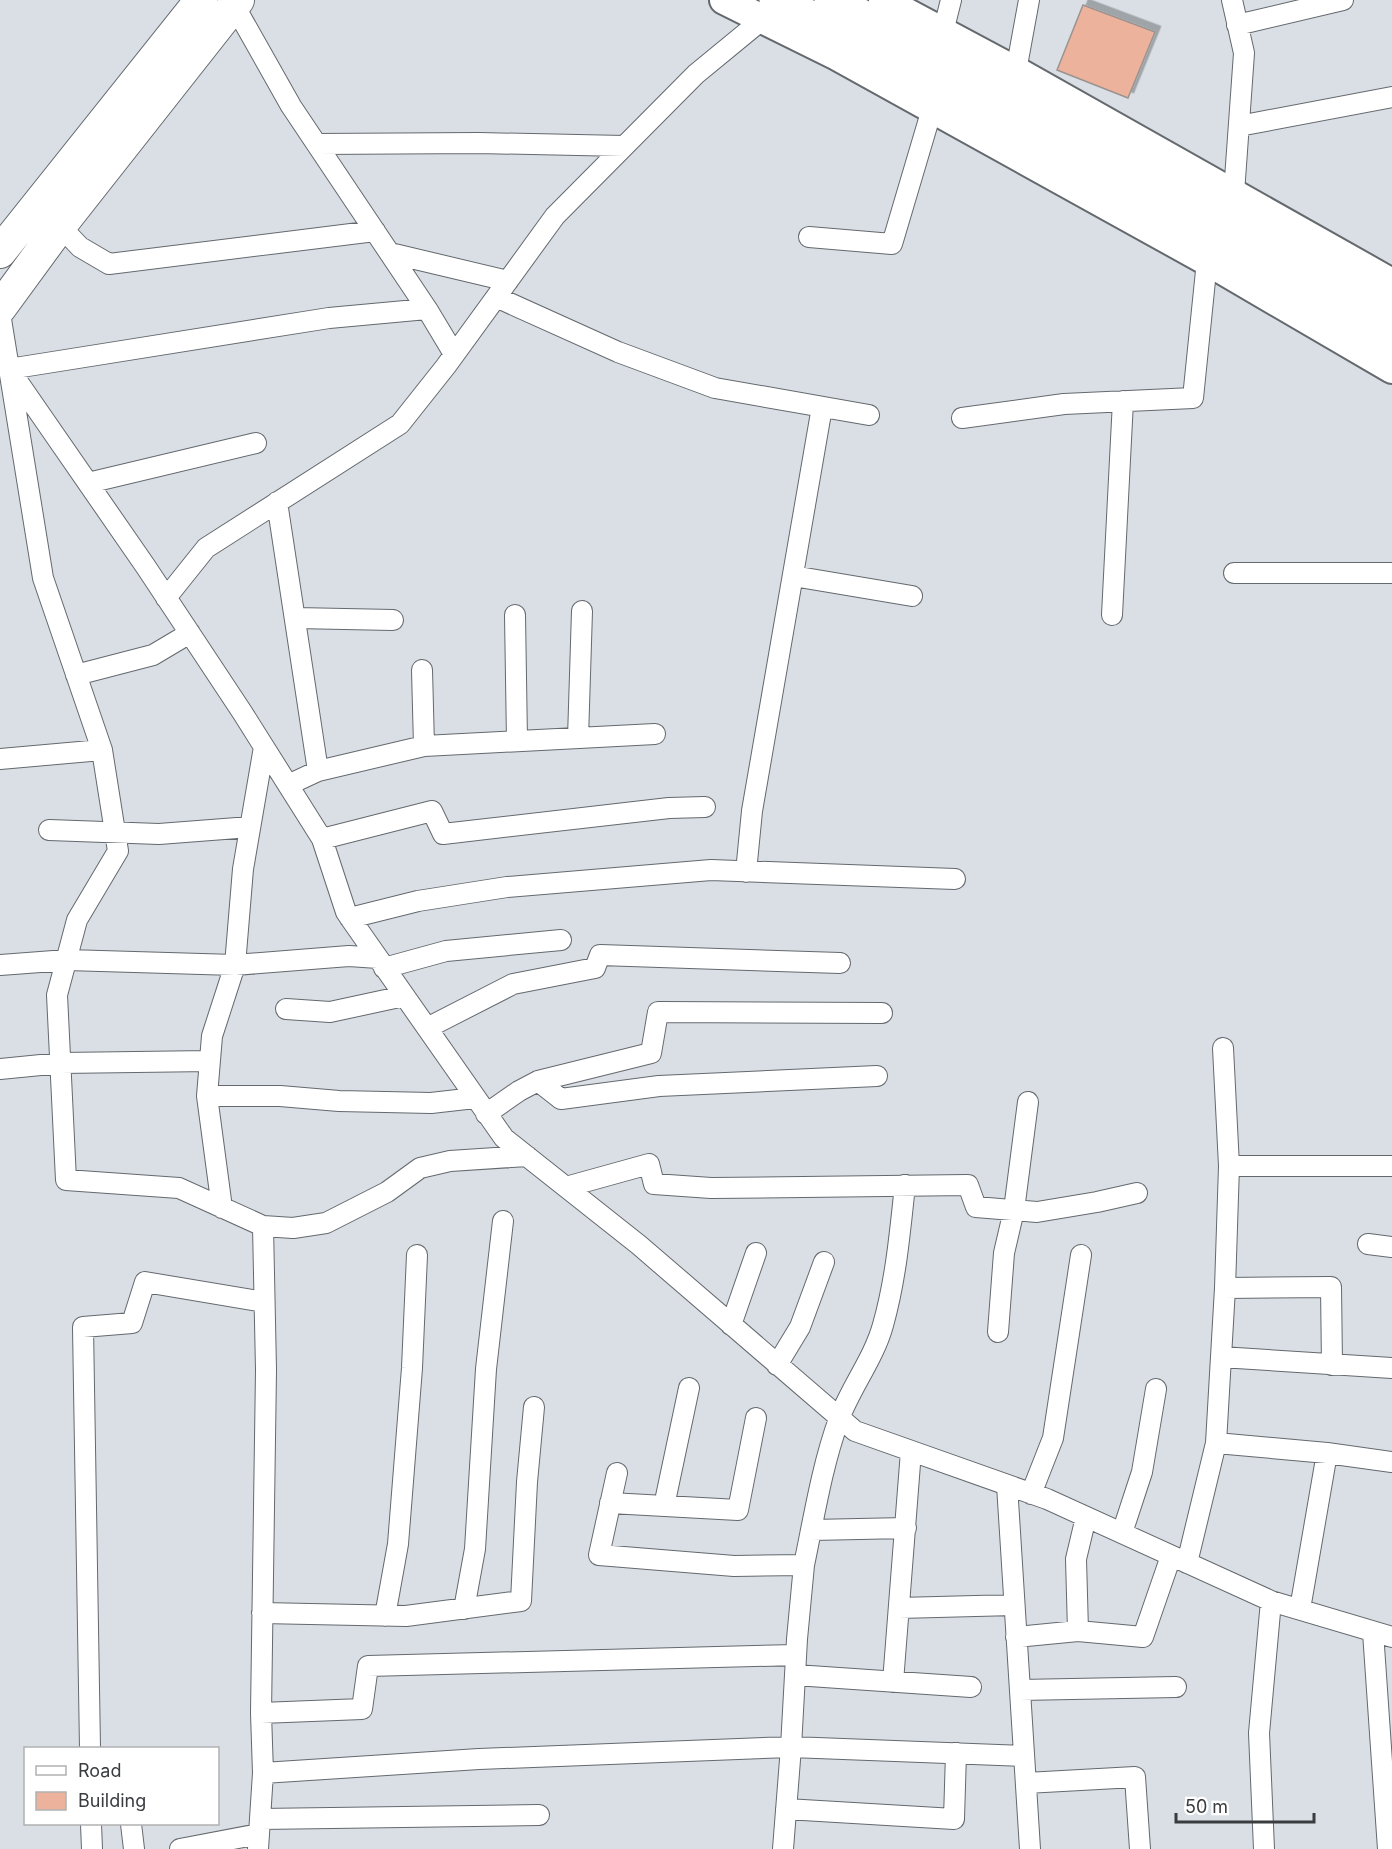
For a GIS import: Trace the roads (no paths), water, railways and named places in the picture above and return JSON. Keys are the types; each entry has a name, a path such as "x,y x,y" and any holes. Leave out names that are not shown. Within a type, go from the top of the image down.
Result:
{"highway":[{"path":"831,0 959,68 1392,313"},
{"path":"770,9 849,37 1392,339"}],"main road":[{"path":"1,247 201,0"},
{"path":"0,308 60,226 236,3"}],"street":[{"path":"724,0 770,9 837,56 1207,261 1392,369"},
{"path":"883,0 1016,71 1392,283"},
{"path":"943,32 951,0"},
{"path":"1016,71 1029,0"},
{"path":"1232,0 1244,53 1234,193"},
{"path":"1238,25 1343,0"},
{"path":"236,3 291,106 427,309 454,354"},
{"path":"166,598 206,548 400,424 555,216 696,74 770,9"},
{"path":"1239,126 1392,97"},
{"path":"810,237 892,244 932,109"},
{"path":"317,144 479,143 624,146"},
{"path":"60,226 80,247 109,264 375,231"},
{"path":"1,247 19,282"},
{"path":"390,253 508,281"},
{"path":"962,418 1064,404 1193,398 1207,261"},
{"path":"496,297 618,352 715,388 869,415"},
{"path":"9,369 329,318 427,309"},
{"path":"0,313 44,578 102,750 118,851 77,920 57,995 66,1180 179,1188 263,1226 293,1228 326,1223 387,1192 420,1168 450,1161 527,1156"},
{"path":"9,369 190,633 322,839 346,912 504,1138 639,1245 855,1431 1031,1494 1271,1601 1392,1637"},
{"path":"1112,615 1123,401"},
{"path":"746,872 752,811 822,407"},
{"path":"88,483 256,443"},
{"path":"277,502 318,771"},
{"path":"1234,573 1392,573"},
{"path":"793,576 912,596"},
{"path":"578,738 582,611"},
{"path":"515,615 517,741"},
{"path":"296,618 393,620"},
{"path":"76,675 153,655 190,633"},
{"path":"422,670 424,746"},
{"path":"288,785 318,771 424,746 655,734"},
{"path":"222,1208 207,1096 212,1036 235,965 243,869 264,747"},
{"path":"0,759 102,750"},
{"path":"322,839 432,811 443,834 669,807 705,807"},
{"path":"49,830 159,834 250,827"},
{"path":"350,918 418,901 507,887 711,870 955,879"},
{"path":"0,965 67,960 235,965 349,956 381,963 446,951 561,940"},
{"path":"427,1028 513,984 595,968 600,955 840,963"},
{"path":"286,1009 330,1012 404,996"},
{"path":"207,1096 280,1096 339,1101 481,1106 538,1081 651,1053 658,1012 882,1013"},
{"path":"1016,1636 1078,1631 1143,1637 1179,1559 1216,1443 1229,1166 1223,1048"},
{"path":"0,1069 60,1063 210,1061"},
{"path":"538,1081 561,1099 659,1086 877,1076"},
{"path":"998,1332 1004,1253 1014,1210 1028,1102"},
{"path":"566,1187 649,1164 654,1184 711,1188 968,1185 976,1207 1037,1212 1137,1193"},
{"path":"1229,1166 1392,1166"},
{"path":"783,1849 804,1565 825,1467 840,1418 883,1327 895,1278 905,1185"},
{"path":"464,1608 475,1549 486,1369 503,1221"},
{"path":"259,1834 263,1773 261,1713 266,1370 263,1226"},
{"path":"1368,1244 1392,1248"},
{"path":"731,1325 756,1253"},
{"path":"385,1616 398,1544 412,1368 417,1255"},
{"path":"1031,1494 1053,1438 1082,1255"},
{"path":"777,1365 800,1327 824,1262"},
{"path":"90,1747 82,1327 132,1323 145,1282 264,1302"},
{"path":"1225,1288 1331,1287 1332,1365"},
{"path":"1221,1357 1392,1368"},
{"path":"664,1506 689,1388"},
{"path":"1122,1533 1142,1472 1156,1389"},
{"path":"262,1613 406,1616 521,1601 527,1482 534,1407"},
{"path":"610,1503 738,1510 756,1418"},
{"path":"1216,1443 1327,1453 1392,1462"},
{"path":"893,1682 911,1451"},
{"path":"1300,1609 1327,1453"},
{"path":"617,1473 599,1555 734,1566 804,1565"},
{"path":"1007,1485 1030,1849"},
{"path":"1078,1631 1077,1559 1086,1517"},
{"path":"812,1530 906,1528"},
{"path":"1264,1849 1259,1733 1271,1601"},
{"path":"899,1608 1014,1605"},
{"path":"1373,1632 1388,1849"},
{"path":"261,1713 362,1709 368,1666 796,1655"},
{"path":"795,1675 971,1687"},
{"path":"1020,1690 1176,1687"},
{"path":"263,1773 491,1759 764,1747 1024,1756"},
{"path":"786,1809 954,1819 956,1754"},
{"path":"1026,1784 1135,1777 1140,1849"},
{"path":"180,1849 259,1834 539,1815"},
{"path":"91,1825 92,1849"},
{"path":"131,1825 134,1849"}]}
